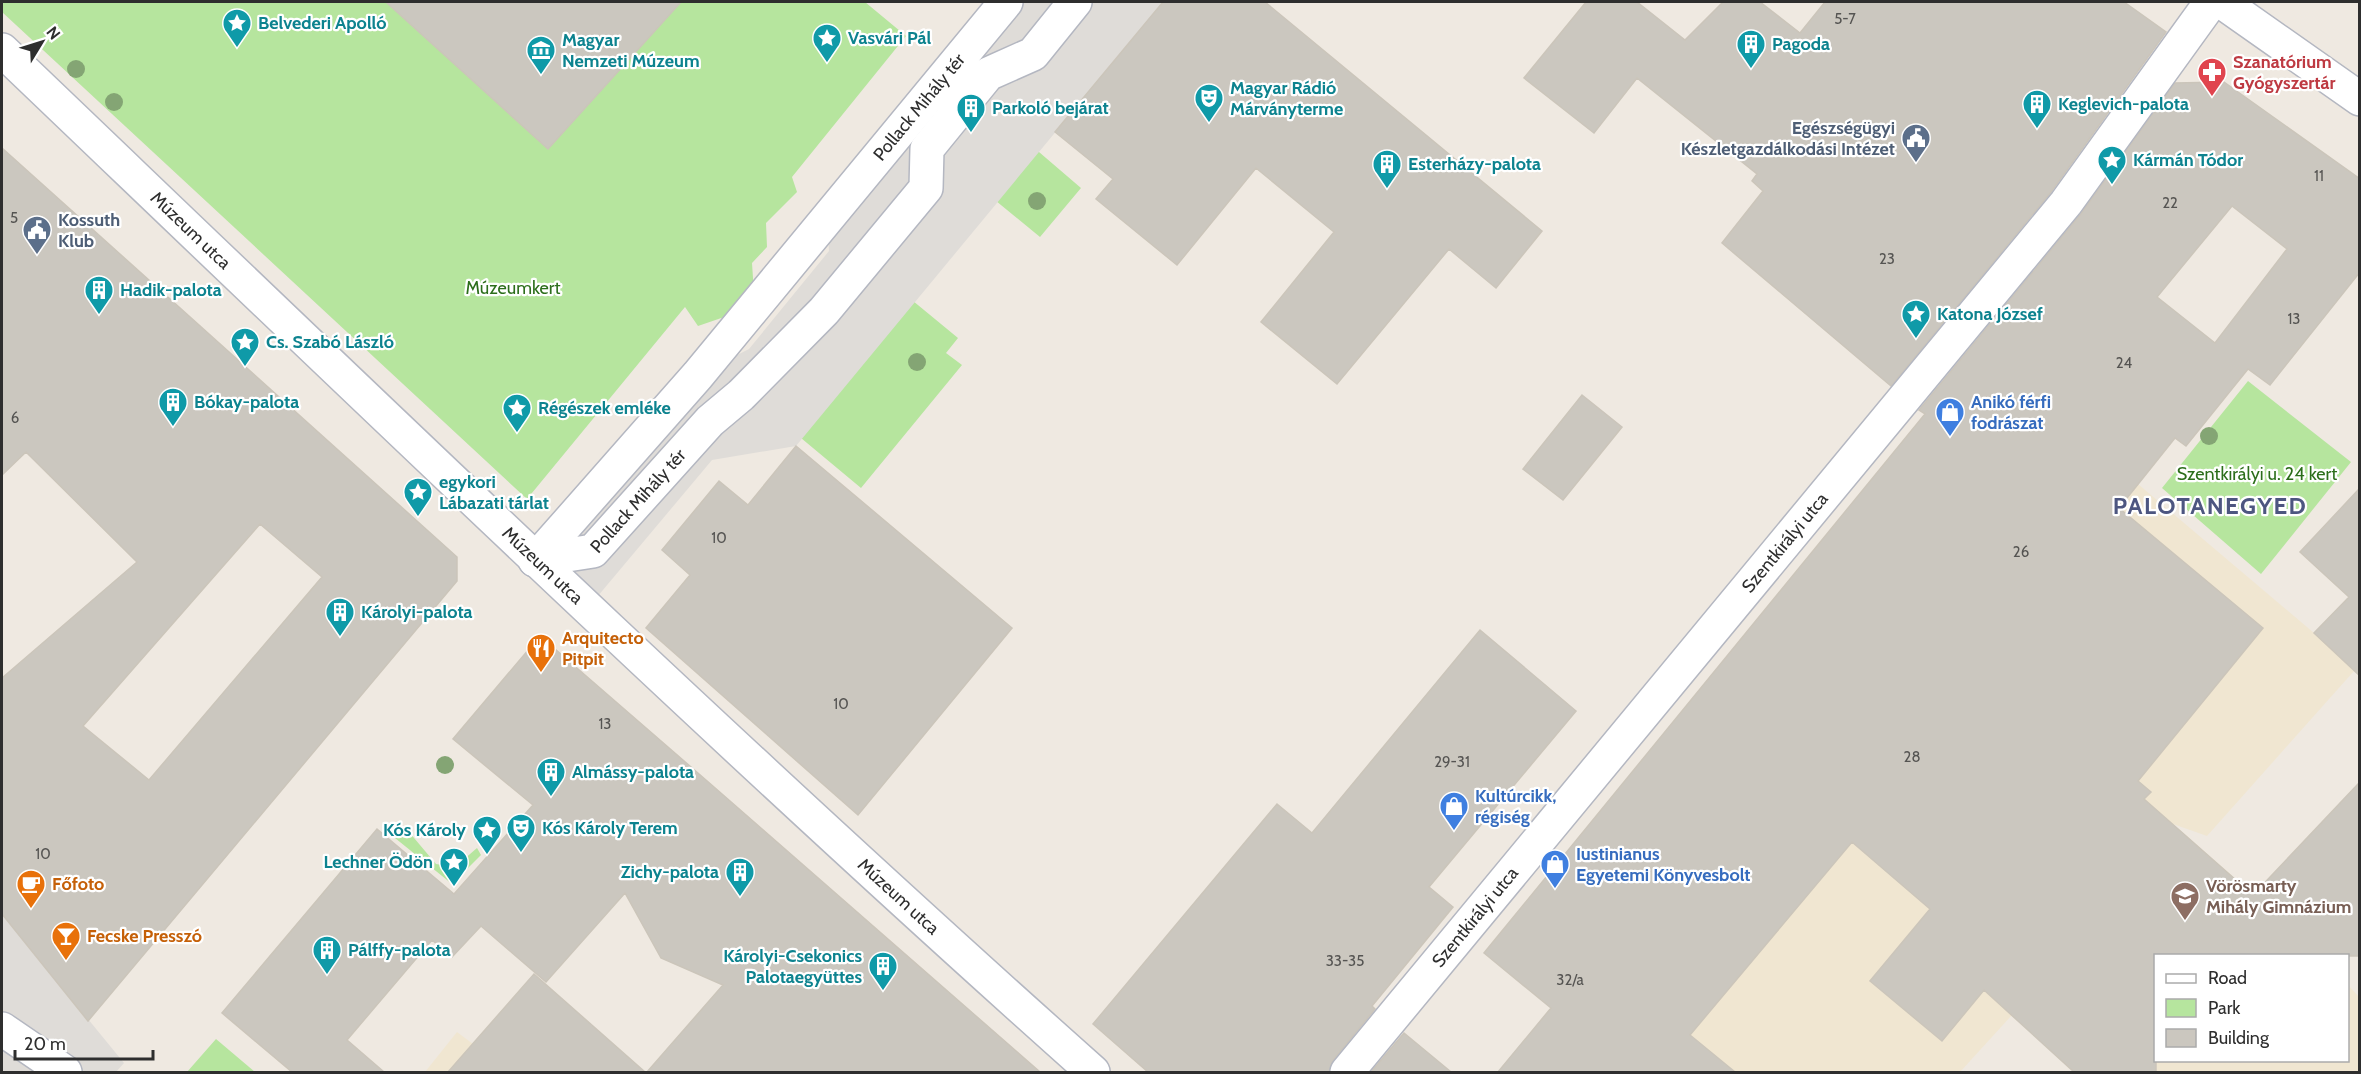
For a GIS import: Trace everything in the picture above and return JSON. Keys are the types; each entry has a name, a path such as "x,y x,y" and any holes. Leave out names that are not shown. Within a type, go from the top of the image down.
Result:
{"street":[{"name":"Pollack Mihály tér","path":"535,560 698,375 1006,2"},
{"name":"Pollack Mihály tér","path":"535,560 593,551 710,421 741,395 824,311 926,188 927,149 988,74 1033,54 1075,2"},
{"name":"Szentkirályi utca","path":"1347,1072 2066,202 2211,2"},
{"path":"2222,2 2360,99"},
{"name":"Múzeum utca","path":"2,50 535,560 932,928 1093,1072"},
{"path":"2,1029 65,1072"}],"shaded area":[{"path":"1017,2 1163,2 796,446 712,460 587,609 535,560 698,375 749,349 829,251 828,234"},
{"path":"2138,484 2314,633 2354,671 2207,836 2173,824 2245,887 2315,954 2154,954 2154,1062 2349,1062 2349,986 2359,997 2359,1072 2074,1072 2012,1015 1960,1072 1735,1072 1527,901"},
{"path":"2,914 124,1063 116,1072 2,1072"},
{"path":"498,1016 561,1072 425,1072 457,1032 473,1044"}],"green space":[{"name":"Múzeumkert","path":"2,2 386,2 548,148 681,2 865,2 906,36 792,177 797,192 766,223 767,247 752,263 754,293 733,314 698,326 685,307 527,499 2,12"},
{"path":"1032,146 1081,188 1040,237 990,196"},
{"path":"907,296 958,338 946,353 962,365 861,488 795,433"},
{"name":"Szentkirályi u. 24 kert","path":"2248,381 2351,462 2261,574 2162,488"},
{"path":"409,832 436,864 455,867 477,848 481,855 452,884 395,838"},
{"path":"216,1039 255,1072 187,1072"}],"building":[{"name":"Magyar Nemzeti Múzeum","path":"386,2 681,2 548,149"},
{"name":"Esterházy-palota","path":"1163,2 1265,2 1542,231 1496,288 1449,249 1337,384 1261,322 1334,232 1256,168 1177,265 1096,199 1113,179 1055,132"},
{"path":"1586,2 1637,2 1685,40 1723,2 1760,2 1800,33 1825,2 2124,2 2166,32 2051,192 1891,386 1722,243 1763,191 1752,181 1757,174 1637,78 1594,133 1524,78"},
{"path":"2224,82 2360,179 2360,272 2270,385 2248,369 2186,446 2175,438 2119,508 2263,628 2138,781 2151,792 2144,799 2253,895 2360,782 2360,956 2349,956 2349,954 2154,954 2154,1062 2156,1062 2156,1072 2074,1072 1984,990 1942,1041 1870,981 1930,909 1852,842 1690,1035 1735,1072 1498,1072 1551,1008 1484,953 1925,414 1919,410 2080,215 2175,83","holes":["2232,206 2287,249 2215,343 2157,297"]},
{"path":"2,148 457,557 457,581 88,1021 2,914 2,678 137,562 26,452 2,475","holes":["260,524 322,577 149,780 83,726"]},
{"path":"1582,395 1622,427 1563,500 1523,469"},
{"path":"796,446 1012,628 858,815 646,628 690,575 662,550 719,481 748,505"},
{"path":"2360,488 2360,676 2314,633 2349,597 2300,552"},
{"path":"1480,630 1576,711 1429,887 1453,907 1372,1006 1375,1009 1333,1060 1329,1072 1148,1072 1093,1024 1277,804 1312,833"},
{"path":"540,636 1040,1072 647,1072 723,985 661,958 625,893 546,982 481,926 452,957 432,940 347,1040 384,1072 292,1072 222,1013 377,829 454,894 533,805 453,739"},
{"path":"534,974 645,1072 448,1072"},
{"path":"1404,1033 1451,1072 1371,1072"}],"place":[{"name":"Belvederi Apolló","path":"237,48"},
{"name":"Vasvári Pál","path":"827,64"},
{"name":"Pagoda","path":"1751,70"},
{"name":"Magyar Nemzeti Múzeum","path":"541,76"},
{"name":"Szanatórium Gyógyszertár","path":"2212,98"},
{"name":"Magyar Rádió Márványterme","path":"1209,124"},
{"name":"Keglevich-palota","path":"2037,130"},
{"name":"Parkoló bejárat","path":"971,134"},
{"name":"Egészségügyi Készletgazdálkodási Intézet","path":"1916,164"},
{"name":"Kármán Tódor","path":"2112,186"},
{"name":"Esterházy-palota","path":"1387,190"},
{"name":"Kossuth Klub","path":"37,256"},
{"name":"Hadik-palota","path":"99,316"},
{"name":"Katona József","path":"1916,340"},
{"name":"Cs. Szabó László","path":"245,368"},
{"name":"Bókay-palota","path":"173,428"},
{"name":"Régészek emléke","path":"517,434"},
{"name":"Anikó férfi fodrászat","path":"1950,438"},
{"name":"egykori Lábazati tárlat","path":"418,518"},
{"name":"Károlyi-palota","path":"340,638"},
{"name":"Arquitecto Pitpit","path":"541,674"},
{"name":"Almássy-palota","path":"551,798"},
{"name":"Kultúrcikk, régiség","path":"1454,832"},
{"name":"Kós Károly Terem","path":"521,854"},
{"name":"Kós Károly","path":"487,856"},
{"name":"Lechner Ödön","path":"454,888"},
{"name":"Iustinianus Egyetemi Könyvesbolt","path":"1555,890"},
{"name":"Zichy-palota","path":"740,898"},
{"name":"Főfoto","path":"31,910"},
{"name":"Vörösmarty Mihály Gimnázium","path":"2185,922"},
{"name":"Fecske Presszó","path":"66,962"},
{"name":"Pálffy-palota","path":"327,976"},
{"name":"Károlyi-Csekonics Palotaegyüttes","path":"883,992"}],"district":[{"name":"PALOTANEGYED","path":"2210,506"}]}
